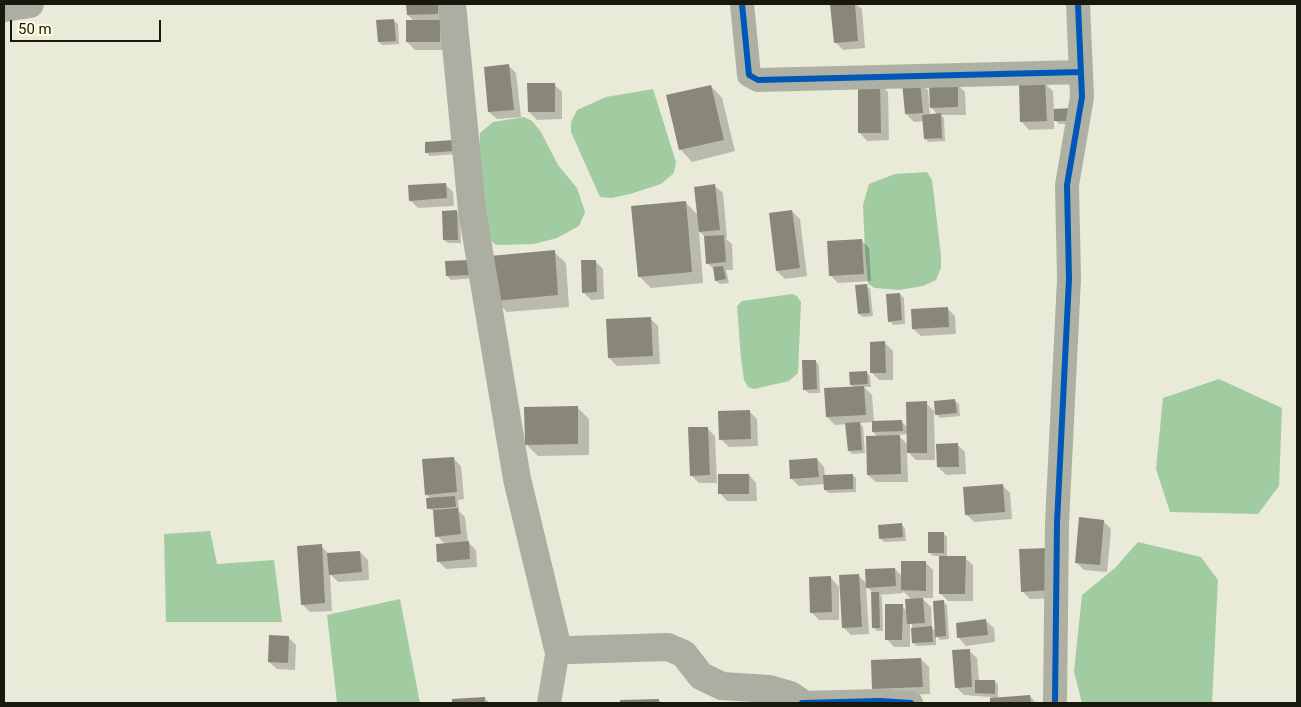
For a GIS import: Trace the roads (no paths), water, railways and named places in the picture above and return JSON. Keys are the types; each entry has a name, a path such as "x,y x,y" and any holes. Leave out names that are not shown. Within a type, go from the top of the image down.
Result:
{"main road":[{"path":"4,8 30,4"},
{"path":"452,4 472,210 517,479 558,649 668,647 684,654 700,676 722,686 769,689 790,696 802,703"}],"street":[{"path":"742,4 749,75 758,80 1081,72"},
{"path":"1055,703 1056,523 1069,278 1067,185 1082,97 1078,4"},
{"path":"549,703 558,649"},
{"path":"802,703 880,701 911,703"}]}
